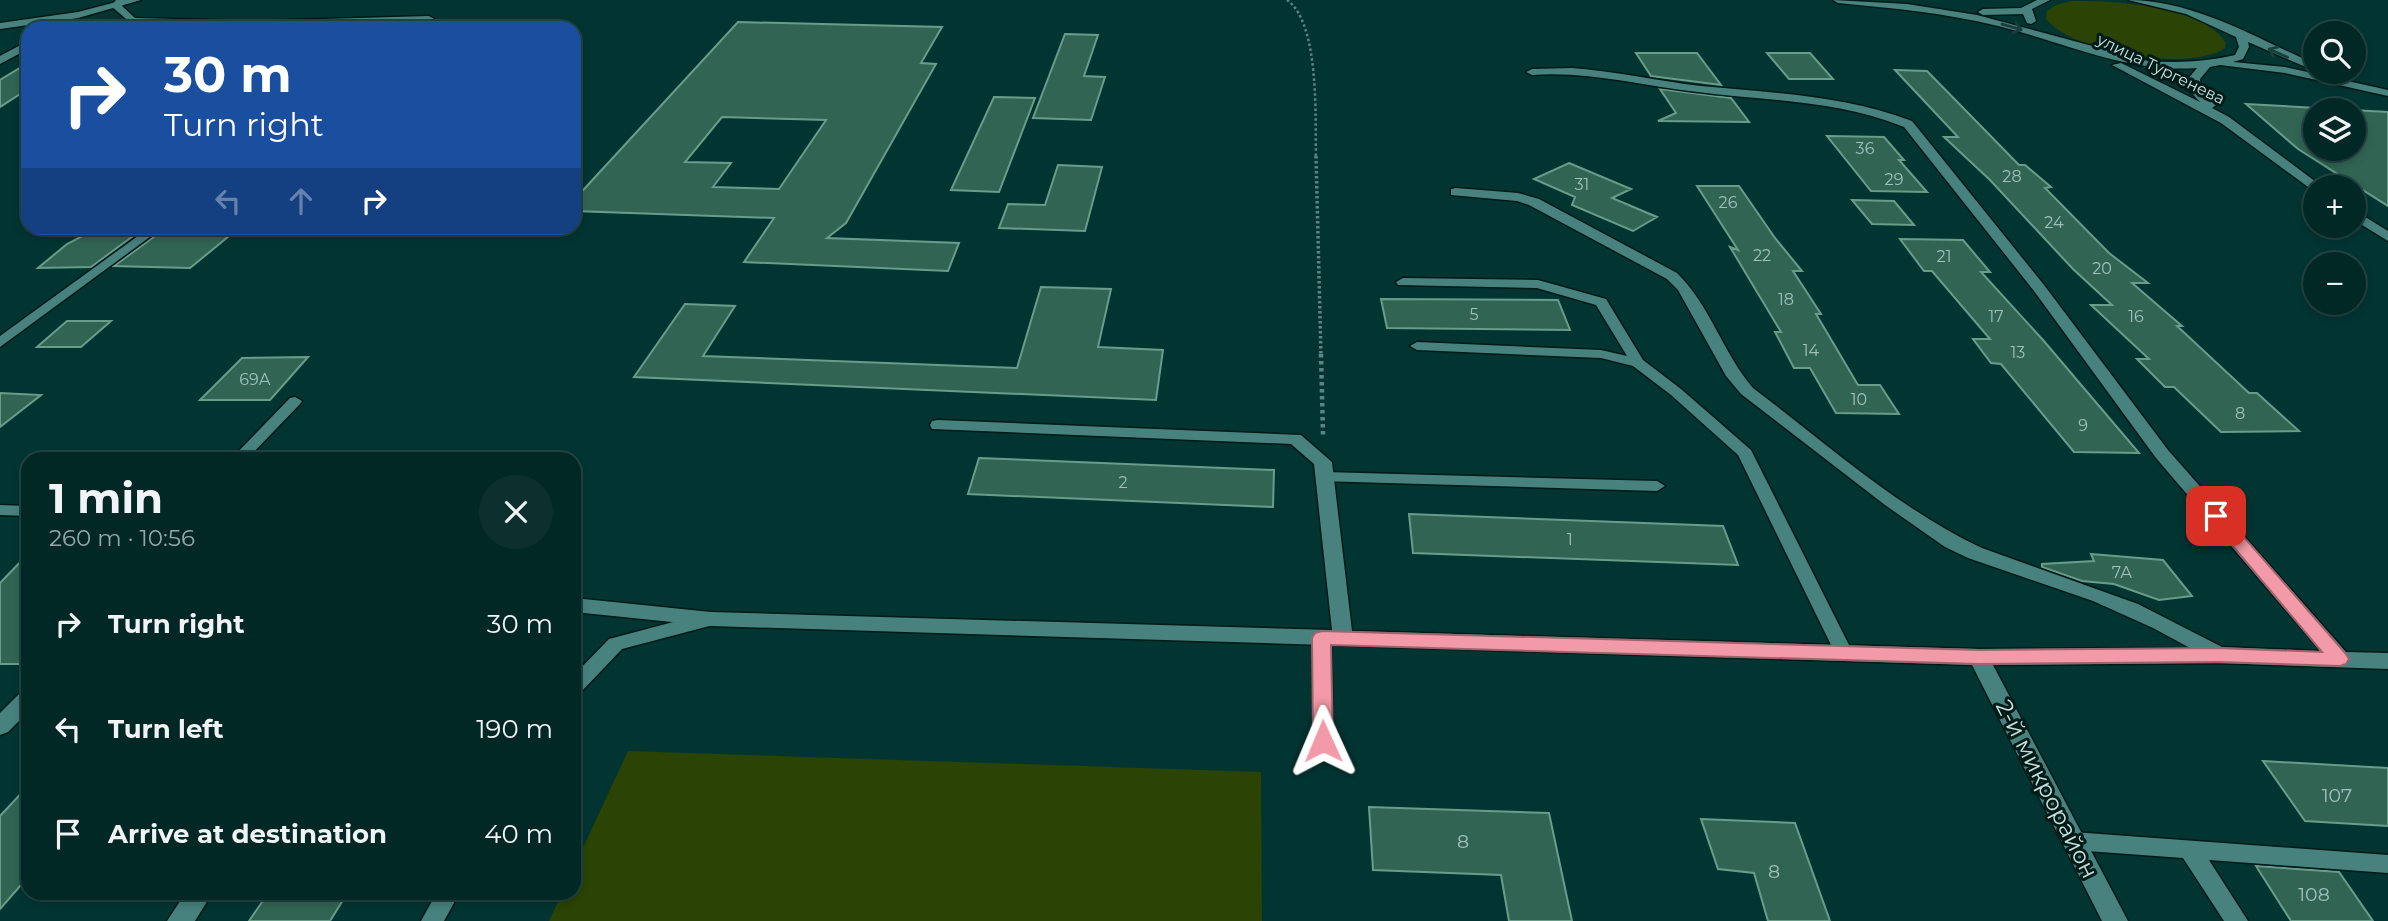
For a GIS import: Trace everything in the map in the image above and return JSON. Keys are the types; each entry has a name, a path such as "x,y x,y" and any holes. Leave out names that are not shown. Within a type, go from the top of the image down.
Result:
{"street":[{"path":"58,21 135,0"},
{"path":"1838,0 1958,11 2026,10 2045,0"},
{"path":"2013,0 2026,10 2032,23 2056,40"},
{"path":"2133,0 2189,12 2303,63"},
{"path":"2196,2 2222,25"},
{"path":"119,3 132,21"},
{"path":"1897,6 2004,24 2081,50 2150,64 2212,65 2284,71 2388,93"},
{"path":"0,26 21,25"},
{"path":"2212,65 2239,57 2244,47 2241,36"},
{"path":"0,61 21,48"},
{"name":"улица Тургенева","path":"2081,50 2157,83 2225,120"},
{"name":"улица Тургенева","path":"2212,65 2194,79 2195,90 2225,120 2303,179"},
{"path":"1532,72 1572,71 1698,89 1828,102 1878,113 1908,124 2039,288 2162,454 2340,659"},
{"path":"2361,84 2388,93"},
{"path":"1456,192 1518,197 1534,202 1672,276 1684,288 1734,376 1747,391 1891,501 1952,542 1975,553 2142,612 2180,630 2218,655"},
{"path":"2366,222 2388,237"},
{"path":"938,425 1295,439 1324,469 1332,638"},
{"path":"581,606 711,619 1332,638 1979,657 2218,655 2388,661"},
{"name":"2-й микрорайон","path":"1979,657 2115,921"},
{"path":"0,726 21,706"},
{"path":"180,921 195,900"}],"lane":[{"path":"377,21 429,19 427,21"},
{"path":"0,343 147,235"},
{"path":"1403,282 1538,284 1601,302 1638,363 1676,392 1745,453 1844,653"},
{"path":"1417,346 1601,354 1638,363"},
{"path":"246,452 295,401"},
{"path":"1324,469 1657,486"},
{"path":"0,510 21,510"},
{"path":"581,680 616,644 711,619"},
{"path":"1323,741 1332,638"},
{"path":"2073,841 2388,864"},
{"path":"2189,849 2237,921"},
{"path":"432,921 444,900"}],"path":[{"path":"1287,0 1297,7 1314,62 1324,469"}],"green space":[{"path":"2071,1 2131,4 2178,13 2215,30 2226,43 2225,48 2208,55 2186,59 2160,59 2105,49 2060,31 2046,19 2047,11"},
{"path":"628,751 1261,772 1262,921 549,921 559,900 581,900 581,852"}],"building":[{"path":"738,22 942,27 921,63 936,64 846,223 827,238 959,243 948,271 744,262 774,218 581,211 581,192","holes":["722,117 826,120 779,189 713,187 731,163 685,162"]},
{"path":"1065,34 1098,35 1084,76 1105,77 1091,120 1033,118"},
{"path":"1636,53 1697,53 1721,85 1651,76"},
{"path":"1767,53 1810,53 1833,79 1789,79"},
{"path":"21,67 21,94 0,107 0,80"},
{"path":"1895,70 1927,71 2019,165 2025,165 2051,187 2045,188 2109,253 2148,283 2132,283 2182,326 2177,326 2249,393 2257,393 2299,431 2221,432 2174,387 2165,387 2137,359 2149,359 2091,305 2112,305 2073,269 1990,180 1944,137 1958,137"},
{"path":"1660,89 1731,98 1749,122 1658,121 1676,113"},
{"path":"994,97 1035,98 999,192 951,190"},
{"path":"2246,104 2303,107 2303,152 2298,149"},
{"path":"2366,111 2388,112 2388,206 2366,192 2366,175 2339,175 2317,161 2366,161"},
{"path":"1827,136 1884,137 1904,160 1899,160 1927,192 1871,191"},
{"path":"1569,163 1631,189 1612,198 1657,217 1633,231 1572,205 1575,197 1534,179"},
{"path":"1058,165 1102,167 1085,231 999,228 1008,204 1045,205"},
{"path":"1697,186 1739,186 1802,271 1793,271 1821,314 1816,314 1858,385 1880,385 1899,414 1836,413 1810,368 1794,368 1775,332 1781,332 1730,247 1738,250"},
{"path":"1852,200 1894,201 1914,225 1872,224"},
{"path":"84,235 135,235 91,267 38,268 67,244"},
{"path":"157,235 230,235 190,268 114,266"},
{"path":"1900,239 1963,240 1990,272 1981,272 2139,453 2074,452 2001,364 1991,363 1973,339 1990,339 1932,271 1924,271"},
{"path":"1041,287 1111,289 1098,347 1163,350 1156,400 634,377 685,304 735,306 703,356 1017,368"},
{"path":"1381,299 1558,300 1570,330 1387,328"},
{"path":"67,321 111,321 81,347 37,347"},
{"path":"308,357 270,400 200,400 242,358"},
{"path":"0,393 41,395 0,427"},
{"path":"979,458 1274,470 1273,507 968,494"},
{"path":"1409,514 1723,526 1738,565 1413,553"},
{"path":"2091,554 2163,560 2192,596 2159,600 2114,584 2082,581 2042,567 2042,564 2094,561"},
{"path":"21,561 21,664 0,664 0,583"},
{"path":"2263,761 2388,768 2388,826 2305,821"},
{"path":"21,794 21,885 0,909 0,816"},
{"path":"1369,807 1549,813 1572,921 1509,921 1501,875 1373,870"},
{"path":"1701,819 1795,823 1830,921 1768,921 1754,873 1718,869"},
{"path":"2256,866 2339,872 2373,921 2291,921"},
{"path":"263,900 343,900 330,921 249,921"}],"route":[{"path":"1323,741 1322,638 1979,657 2218,655 2340,659 2216,516"}]}
